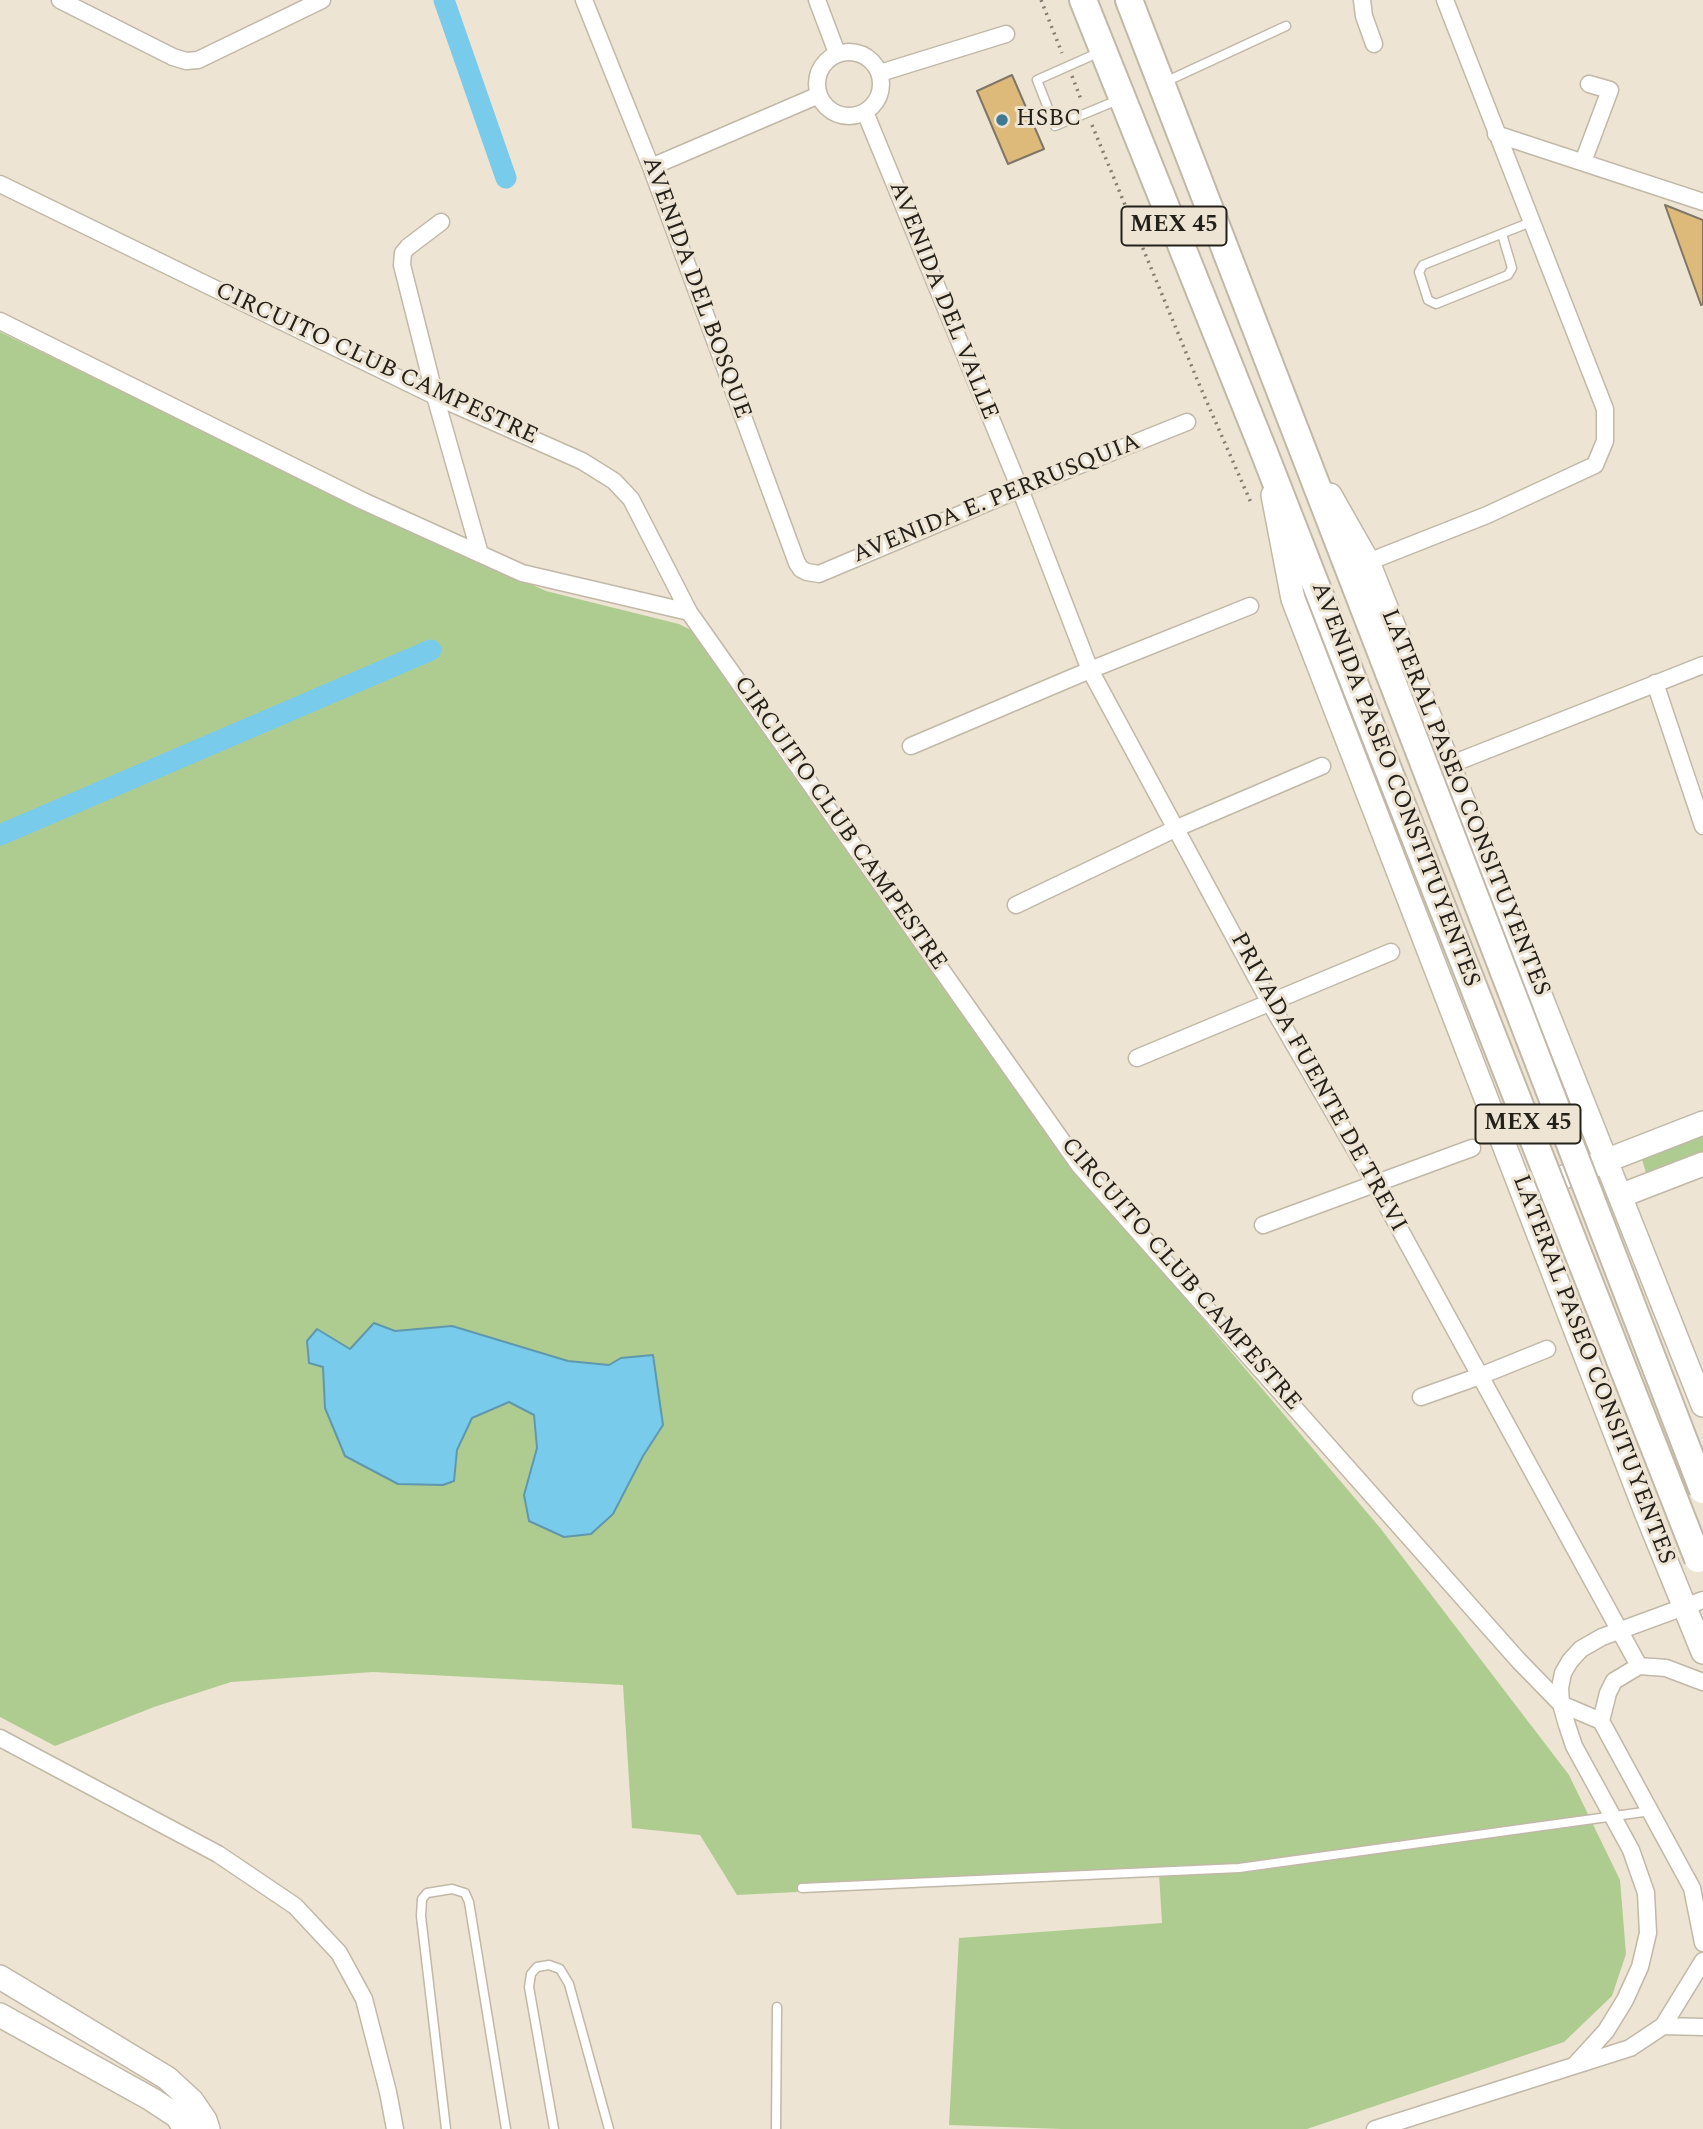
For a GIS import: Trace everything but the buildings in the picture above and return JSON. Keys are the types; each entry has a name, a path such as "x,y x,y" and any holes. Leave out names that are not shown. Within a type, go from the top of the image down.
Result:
{"highway":[{"name":"AVENIDA PASEO CONSTITUYENTES","path":"1083,0 1264,452 1703,1571"},
{"name":"AVENIDA PASEO CONSTITUYENTES","path":"1129,0 1703,1490"}],"main road":[{"name":"LATERAL PASEO CONSITUYENTES","path":"1300,444 1368,562 1703,1405"},
{"name":"LATERAL PASEO CONSITUYENTES","path":"1264,452 1293,599 1523,1193 1694,1603 1703,1652"},
{"path":"1523,1193 1703,1123"},
{"path":"1620,1196 1703,1164"},
{"path":"0,1977 167,2078 192,2101 208,2129"},
{"path":"0,2015 151,2099 177,2116 185,2129"}],"street":[{"path":"60,0 186,61 198,60 322,0"},
{"name":"AVENIDA DEL BOSQUE","path":"584,0 650,167 797,563 807,572"},
{"path":"817,0 837,53"},
{"path":"1362,0 1364,16 1374,44"},
{"path":"1368,562 1487,515 1595,465 1605,441 1605,409 1445,0"},
{"path":"880,73 1006,34"},
{"path":"850,51 863,54 874,62 880,73 882,86 879,98 865,112 848,117 835,114 825,106 819,95 817,83 820,71 827,60 837,53 850,51"},
{"path":"1583,162 1611,90 1589,84"},
{"path":"650,167 819,95"},
{"name":"AVENIDA DEL VALLE","path":"865,112 1020,489"},
{"path":"1496,134 1703,202"},
{"name":"CIRCUITO CLUB CAMPESTRE","path":"0,184 435,396 582,461 614,481 631,499 690,612 1079,1165 1510,1651 1562,1704 1601,1721"},
{"path":"441,222 408,247 403,253 402,265 435,396 480,554"},
{"path":"0,321 363,501 522,573 690,612"},
{"name":"AVENIDA E. PERRUSQUIA","path":"807,572 819,574 1186,422"},
{"name":"PRIVADA FUENTE DE TREVI","path":"1020,489 1090,670 1270,1003 1375,1184 1639,1666"},
{"path":"911,746 1250,606"},
{"path":"1449,765 1703,664"},
{"path":"1655,683 1703,826"},
{"path":"1016,905 1177,828 1322,766"},
{"path":"1137,1058 1391,952"},
{"path":"1263,1225 1472,1148"},
{"path":"1421,1396 1547,1349"},
{"path":"1562,1704 1560,1688 1563,1673 1581,1649 1619,1630 1694,1603"},
{"path":"1703,1682 1666,1668 1639,1666 1614,1681 1601,1721 1692,1888 1703,1943"},
{"name":"CIRCUITO CLUB CAMPESTRE","path":"1562,1704 1574,1746 1631,1850 1646,1893 1648,1933 1640,1967 1625,2000 1606,2031 1575,2065"},
{"path":"0,1738 218,1854 295,1906 339,1954 364,2000 395,2129"},
{"name":"CIRCUITO CLUB CAMPESTRE","path":"1375,2129 1630,2048 1663,2026 1703,1961"},
{"path":"1663,2026 1703,2027"}],"lane":[{"path":"1161,83 1286,26"},
{"path":"1103,51 1037,80 1055,126 1122,98"},
{"path":"1502,234 1512,268 1508,275 1436,304 1428,300 1419,272 1423,265 1531,222"},
{"path":"802,1888 1239,1868 1651,1811"},
{"path":"446,2129 421,1916 422,1899 427,1894 452,1889 465,1893 470,1902 506,2129"},
{"path":"554,2129 529,1987 531,1975 537,1967 549,1965 561,1969 569,1984 609,2129"},
{"path":"776,2129 777,2007"}],"path":[{"path":"1041,0 1194,371 1255,511"}],"green space":[{"path":"0,332 363,509 546,591 679,624 697,633 1075,1168 1381,1529 1569,1775 1620,1880 1626,1954 1612,1996 1564,2042 1307,2129 1062,2129 949,2125 959,1938 1162,1923 1159,1874 737,1895 700,1835 632,1828 623,1685 373,1672 231,1682 154,1707 55,1746 0,1717","holes":["374,1323 395,1331 452,1326 568,1361 609,1365 621,1358 653,1355 663,1425 643,1456 524,1495 537,1448 534,1414 509,1402 472,1418 457,1450 454,1481 325,1408 323,1366 350,1349"]},
{"path":"1703,1134 1703,1156 1648,1180 1642,1159"}],"water":[{"path":"374,1323 395,1331 452,1326 568,1361 609,1365 621,1358 653,1355 663,1425 643,1456 613,1514 591,1534 564,1537 529,1521 524,1495 537,1448 534,1415 509,1402 472,1418 457,1450 454,1481 443,1485 398,1484 345,1456 325,1408 323,1367 309,1363 307,1341 317,1329 350,1349"}],"waterway":[{"path":"444,0 506,178"},
{"path":"0,835 431,650"}],"place":[{"name":"HSBC","path":"1002,120"}]}
